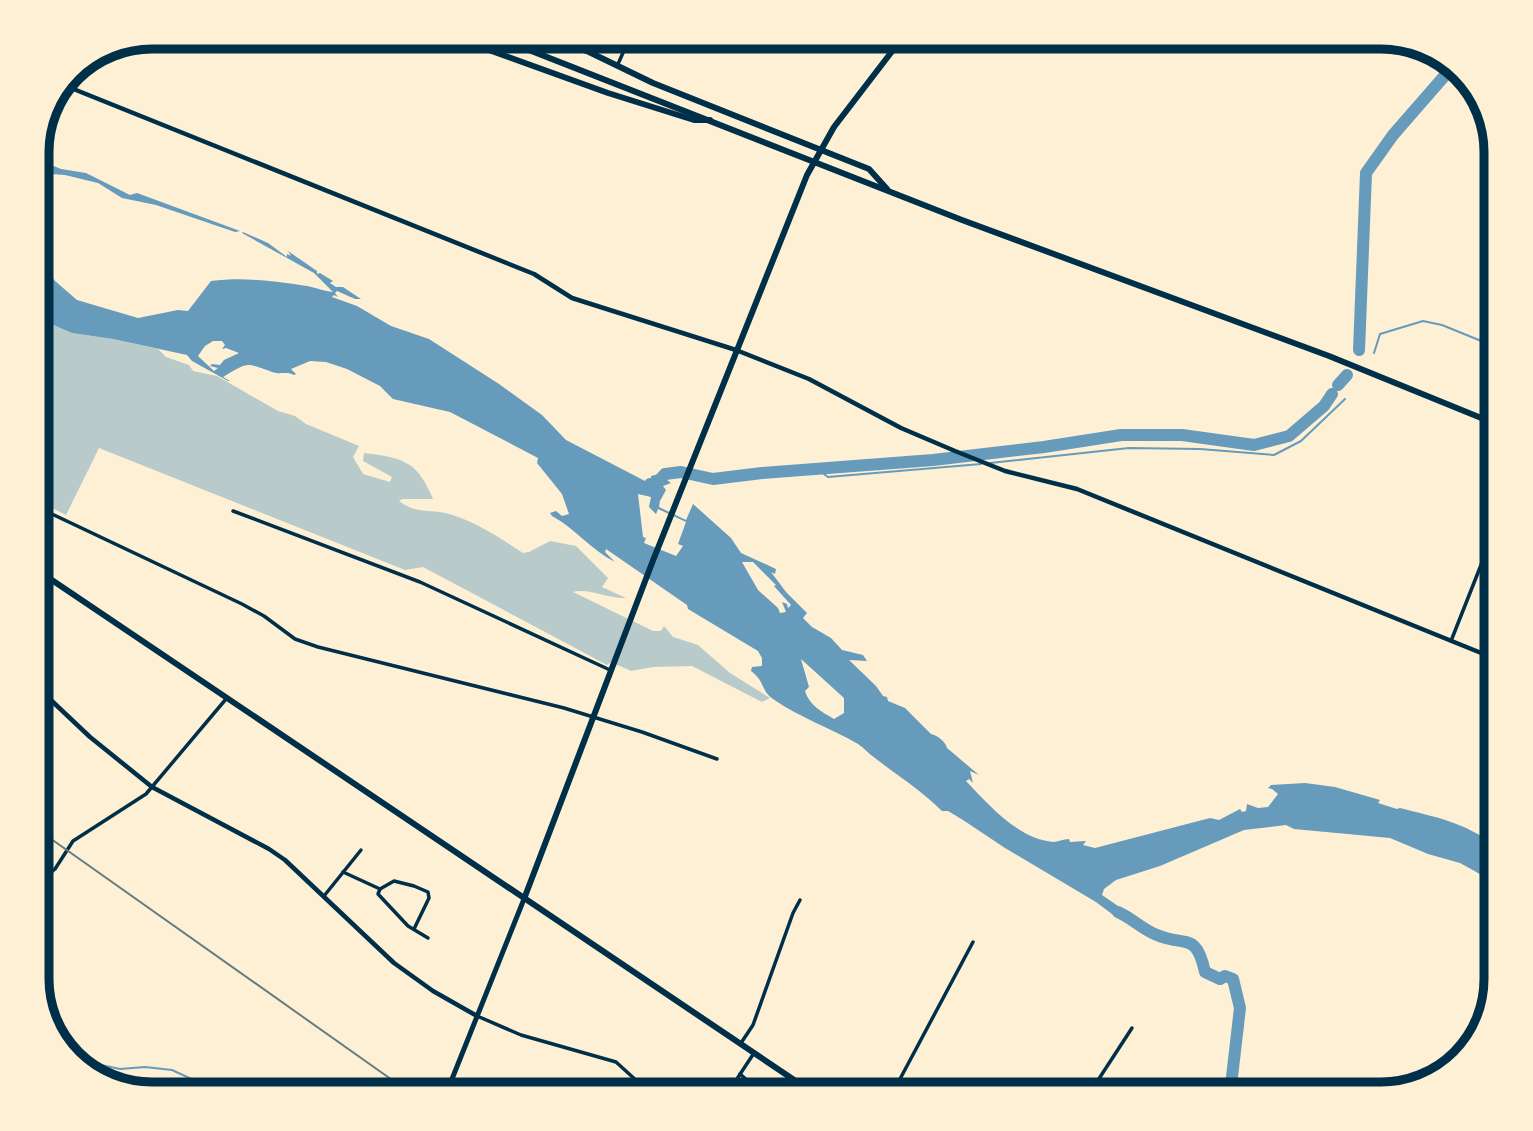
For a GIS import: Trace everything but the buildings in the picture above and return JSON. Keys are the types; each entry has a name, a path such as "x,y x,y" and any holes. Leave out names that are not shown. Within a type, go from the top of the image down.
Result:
{"main road":[{"path":"486,49 608,93 694,120 712,120"},
{"path":"527,49 962,220 1329,356 1484,419"},
{"path":"581,49 653,83 869,169 888,190"},
{"path":"451,1082 524,899 611,668 813,160 894,49"},
{"path":"49,578 797,1082"}],"street":[{"path":"618,66 625,49"},
{"path":"71,88 534,274 572,298 736,351 810,379 901,428 975,459 1006,471 1077,489 1484,654"},
{"path":"233,511 420,582 611,668"},
{"path":"49,513 242,604 264,616 295,639 353,657 593,716 718,759"},
{"path":"1451,641 1484,557"},
{"path":"49,698 90,737 152,787 285,860 394,963 433,991 477,1016 522,1035 615,1062 638,1082"},
{"path":"49,874 73,841 146,794 226,699"},
{"path":"324,896 362,850"},
{"path":"343,873 380,888"},
{"path":"414,929 429,898 428,892 394,881 380,888 378,894 408,926 428,938"},
{"path":"740,1045 753,1025 800,900"},
{"path":"898,1082 973,942"},
{"path":"1097,1082 1132,1028"},
{"path":"735,1082 754,1054"},
{"path":"740,1074 749,1082"}],"shaded area":[{"path":"49,323 72,333 158,349 166,357 189,365 193,371 217,376 278,411 295,416 306,424 359,446 353,457 363,474 390,482 392,477 363,461 364,453 389,457 408,464 421,476 433,499 399,501 411,508 445,513 465,520 523,553 550,541 576,546 608,578 602,587 626,598 586,591 573,592 653,631 661,631 664,626 673,637 698,645 730,673 770,698 762,702 692,666 653,667 631,671 611,662 607,665 423,567 405,570 99,448 66,515 49,506"}],"water":[{"path":"49,164 86,173 130,195 137,193 240,231 235,232 156,205 122,198 98,183 49,174"},
{"path":"242,233 268,243 287,257 287,254 291,256 288,251 317,271 317,274 320,273 333,281 330,283 336,287 343,287 361,299 337,291 335,293 338,297 332,297 357,306 391,326 429,339 542,415 566,440 645,481 651,483 651,476 659,474 671,483 663,486 666,490 659,507 686,520 693,504 731,538 741,553 776,569 775,574 771,572 807,613 803,618 831,638 842,650 863,655 867,661 849,660 888,701 905,708 979,775 970,771 973,783 969,779 966,781 1005,819 1028,834 1053,842 1069,839 1070,842 1086,841 1083,845 1095,848 1210,818 1219,820 1240,809 1242,812 1246,811 1247,804 1258,808 1268,807 1278,794 1268,788 1271,785 1305,783 1335,787 1380,800 1378,803 1397,809 1450,821 1472,831 1484,838 1484,876 1460,863 1428,854 1390,838 1294,829 1286,825 1244,830 1160,866 1116,880 1104,889 1102,895 1134,917 1116,917 963,820 948,811 942,811 858,744 773,699 751,671 752,667 762,666 758,651 688,609 687,605 606,549 605,552 615,562 607,557 552,516 550,513 556,511 562,516 569,514 562,494 537,463 538,458 450,412 393,399 380,386 347,369 326,362 310,361 291,369 296,374 294,375 247,365 223,377 228,381 192,361 187,355 72,333 49,323 49,273 77,300 138,318 178,310 188,311 211,281 271,281 333,292 314,273","holes":["213,341 222,341 225,345 222,349 239,353 220,365 212,364 210,366 218,368 214,371 198,356 205,346","638,494 651,497 649,507 656,514 658,509 686,522 678,544 683,546 676,556 644,543 646,538 643,537","742,562 753,562 776,585 774,586 791,605 788,608 787,604 782,602 786,612 780,613 758,590","801,659 844,698 844,713 834,719 813,704 805,691 809,687"]}],"waterway":[{"path":"1359,350 1366,173 1393,135 1447,73"},
{"path":"1374,353 1380,334 1423,321 1442,325 1484,342"},
{"path":"1338,385 1347,375"},
{"path":"650,484 655,485 665,474 681,472 713,479 933,460 1121,435 1182,435 1254,445 1289,436 1324,406 1332,394"},
{"path":"990,463 1129,448 1200,449 1274,455 1301,441 1345,399"},
{"path":"816,468 828,477 981,464"},
{"path":"1118,912 1152,933 1193,945 1202,959 1205,972 1220,979 1225,976 1233,979 1240,1008 1231,1082"},
{"path":"93,1063 120,1069 145,1067 172,1070 198,1082"}],"railway":[{"path":"49,837 395,1082"}]}
